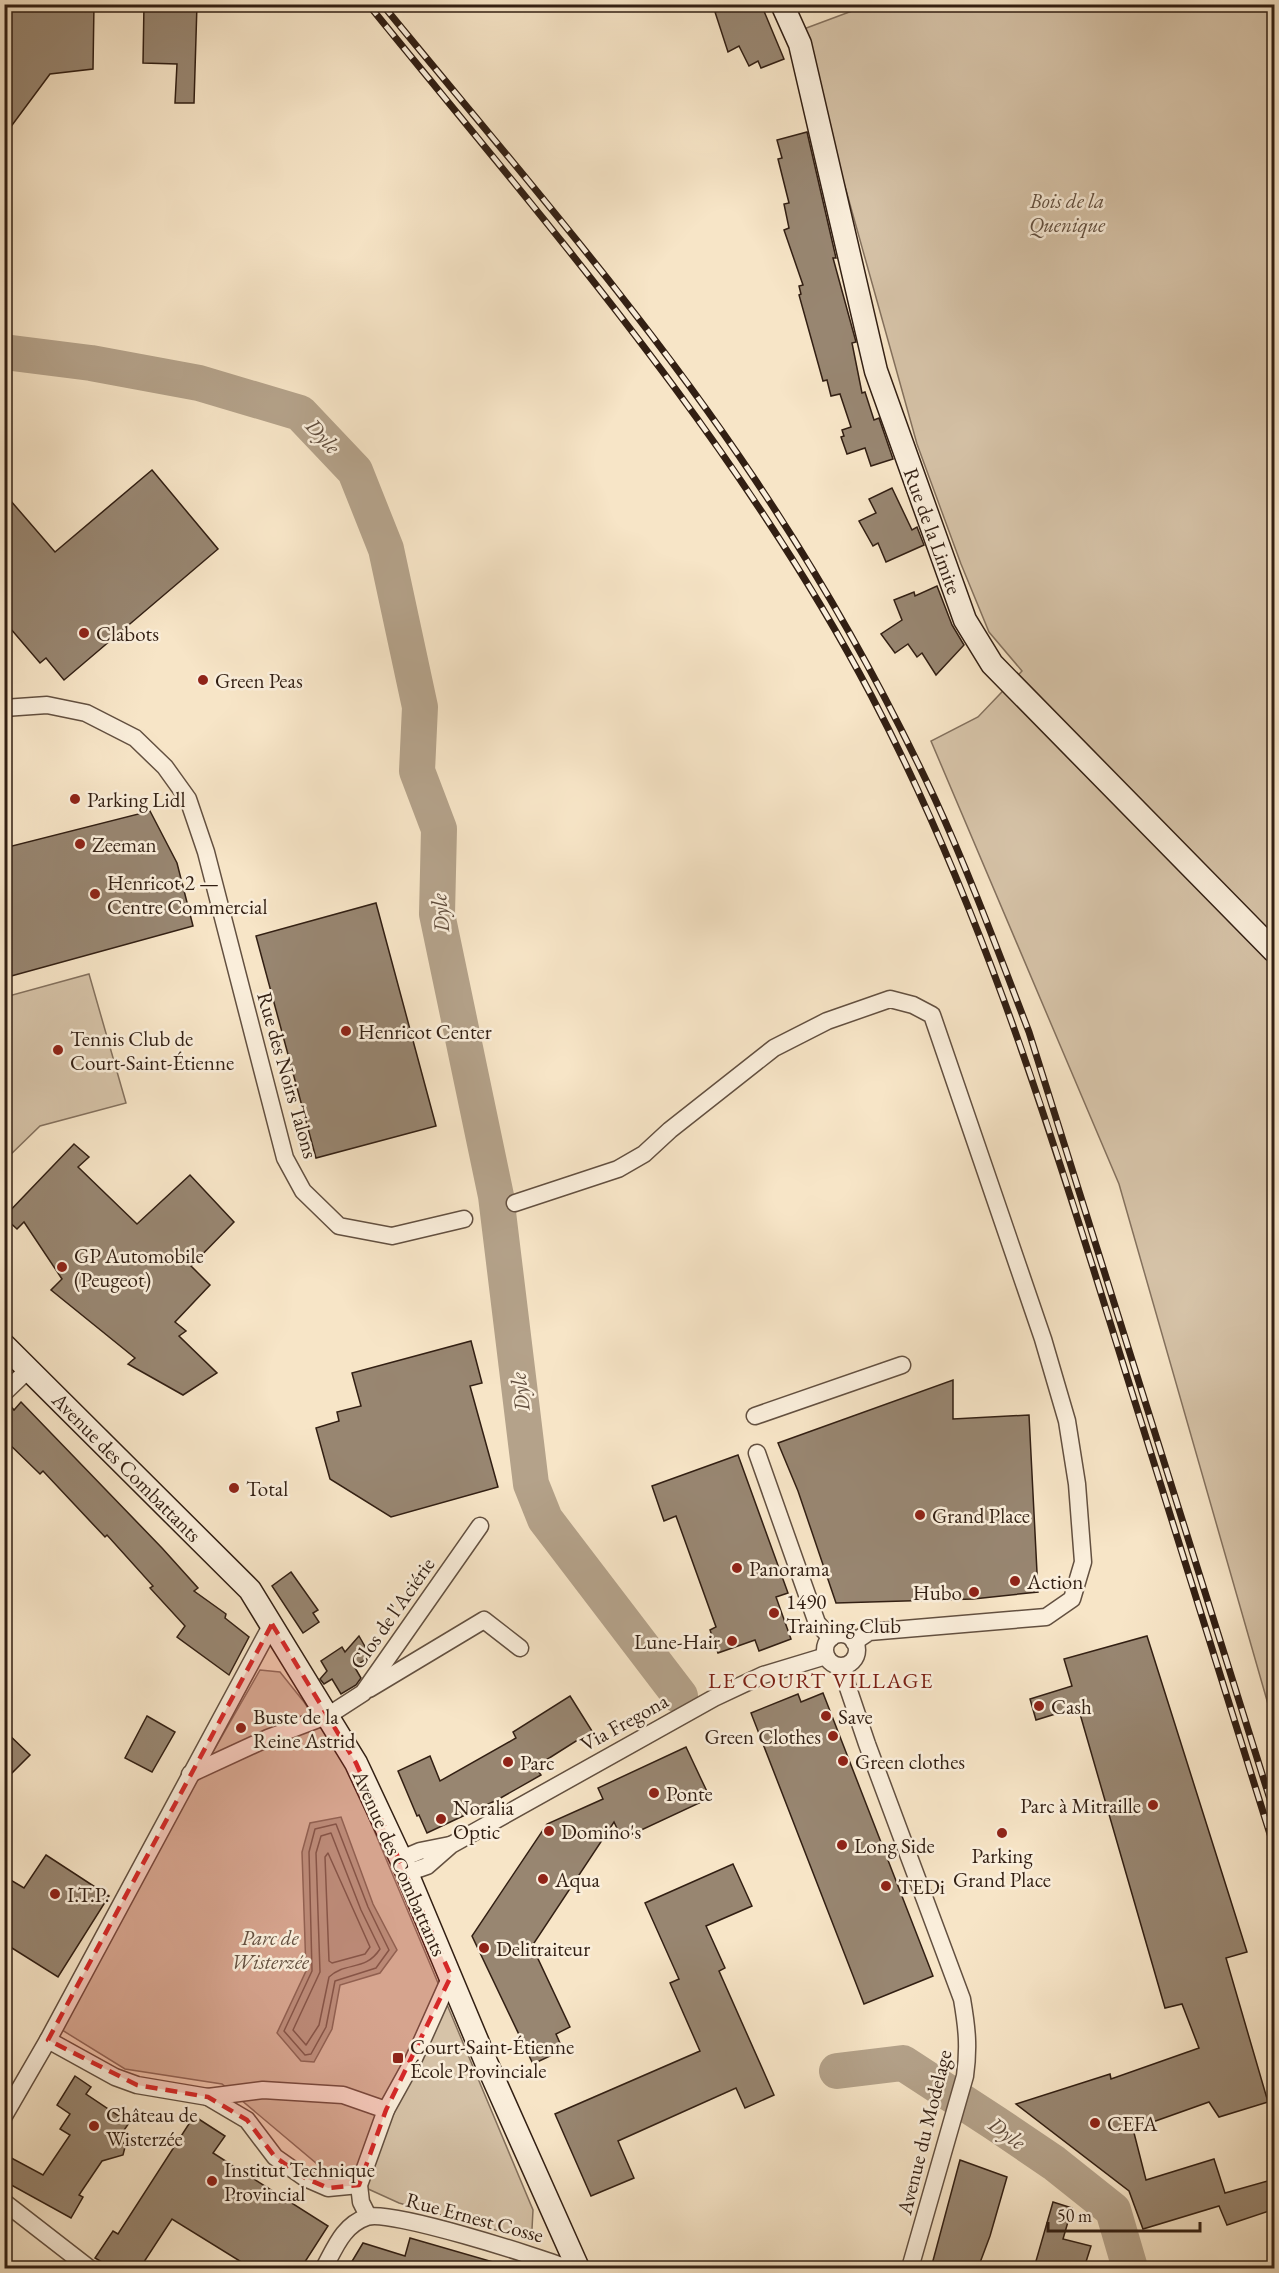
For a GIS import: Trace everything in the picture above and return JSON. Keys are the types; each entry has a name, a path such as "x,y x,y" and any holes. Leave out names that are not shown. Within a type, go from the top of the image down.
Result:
{"main road":[{"name":"Rue de la Limite","path":"782,4 800,44 876,371 965,620 992,664 1275,951"},
{"name":"Avenue des Combattants","path":"4,1345 250,1590 328,1714 357,1763 404,1866 578,2268"}],"street":[{"name":"Rue des Noirs Talons","path":"4,708 47,705 86,713 135,738 165,766 188,799 206,852 260,1071 285,1158 303,1191 339,1226 392,1236 464,1219"},
{"path":"515,1203 618,1169 644,1154 670,1130 774,1048 817,1026 890,999 913,1005 932,1015 1043,1339 1067,1422 1077,1484 1083,1562 1072,1599 1046,1617 869,1632 854,1642"},
{"path":"755,1416 902,1365"},
{"path":"4,1393 28,1370"},
{"path":"757,1454 813,1615 831,1638"},
{"name":"Clos de l'Aciérie","path":"190,1774 267,1738 328,1714 363,1693 480,1526"},
{"path":"363,1693 484,1620 520,1648"},
{"path":"4,2116 48,2040 272,1624"},
{"path":"846,1635 854,1642 855,1657 844,1666 831,1663 826,1656 825,1646 831,1638 846,1635"},
{"name":"Via Fregona","path":"404,1866 420,1851 451,1845 484,1828 626,1744 661,1728 714,1698 763,1675 826,1656"},
{"name":"Avenue du Modelage","path":"844,1666 845,1679 867,1744 962,1999 969,2047 965,2076 953,2122 910,2268"},
{"path":"324,2268 345,2229 368,2216 361,2202 359,2185 386,2109 412,2063 451,1976"},
{"path":"48,2040 115,2077 137,2085 208,2097 263,2090 343,2095 386,2109"},
{"path":"208,2097 247,2120 275,2157 305,2178 328,2188 359,2185"},
{"path":"4,2202 89,2268"},
{"name":"Rue Ernest Cosse","path":"368,2216 395,2218 524,2252 567,2268"}],"highlighted area":[{"path":"272,1624 356,1763 451,1976 386,2110 359,2185 328,2188 305,2178 275,2157 247,2120 208,2097 137,2085 48,2040"}],"green space":[{"name":"Bois de la Quenique","path":"868,5 1274,5 1274,1725 1119,1184 931,741 978,717 1022,671 989,632 961,564 917,444 846,190 793,33"},
{"name":"Tennis Club de Court-Saint-Étienne","path":"89,974 126,1103 40,1126 5,1160 5,997"},
{"name":"Parc de Wisterzée","path":"260,1670 280,1672 304,1702 348,1768 533,2210 532,2229 517,2236 399,2203 322,2168 222,2084 125,2069 62,2030 198,1778"}],"water":[{"path":"341,1817 373,1904 397,1950 380,1973 340,1985 332,2029 314,2062 301,2061 277,2033 306,1971 302,1852 310,1823"}],"building":[{"path":"4,4 94,4 93,69 50,74 4,136"},
{"path":"144,4 197,4 194,103 175,103 177,64 143,63"},
{"path":"736,4 761,4 784,59 761,68 758,61 749,66 739,46 728,52 715,12"},
{"path":"807,132 836,258 833,258 856,342 852,343 862,393 865,392 874,420 879,418 893,459 871,466 865,448 847,454 841,437 844,436 842,430 851,427 840,394 831,396 827,380 823,381 799,295 801,294 799,286 803,285 784,230 789,228 784,204 789,203 778,159 782,158 777,140"},
{"path":"152,470 218,549 64,680 46,658 40,663 4,621 4,493 55,552"},
{"path":"892,488 912,530 917,527 924,545 886,562 878,543 873,546 859,521 876,513 869,499"},
{"path":"937,586 952,625 964,645 936,675 922,653 917,657 908,644 895,653 881,634 902,620 894,600 914,592 915,596"},
{"name":"Henricot 2 — Centre Commercial","path":"150,811 177,863 193,926 4,978 4,848"},
{"name":"Henricot Center","path":"376,903 436,1126 316,1158 256,936"},
{"path":"74,1144 89,1157 78,1167 137,1224 190,1175 234,1222 191,1266 210,1285 175,1322 186,1331 179,1336 217,1373 183,1395 128,1364 135,1358 51,1290 62,1279 24,1222 17,1229 4,1217"},
{"path":"471,1341 482,1383 470,1386 498,1487 391,1517 330,1479 316,1428 339,1421 337,1412 361,1406 352,1373"},
{"name":"Grand Place","path":"953,1380 953,1419 1029,1415 1038,1592 973,1599 836,1603 798,1491 778,1443"},
{"path":"21,1402 162,1548 198,1588 194,1591 226,1614 225,1618 249,1637 229,1675 177,1637 185,1626 150,1588 153,1586 107,1535 105,1537 43,1471 40,1474 4,1439 4,1403 8,1403 14,1410"},
{"name":"Panorama","path":"738,1455 788,1593 776,1597 791,1639 759,1651 755,1640 718,1653 710,1630 716,1627 676,1516 664,1521 652,1486"},
{"path":"291,1572 318,1610 313,1613 319,1622 303,1633 272,1586"},
{"path":"359,1636 371,1657 354,1666 361,1678 356,1685 341,1694 332,1679 324,1684 320,1679 327,1671 321,1661 342,1647 345,1652"},
{"path":"1147,1636 1247,1952 1226,1958 1268,2102 1219,2117 1209,2102 1133,2129 1146,2180 1214,2159 1225,2193 1275,2179 1275,2209 1227,2225 1219,2206 1143,2229 1129,2191 1016,2104 1110,2074 1111,2079 1199,2048 1182,2004 1165,2008 1078,1707 1036,1720 1030,1699 1072,1686 1064,1659"},
{"name":"Long Side","path":"823,1693 933,1976 864,2004 751,1713 798,1694 801,1702"},
{"name":"Parc","path":"570,1696 592,1731 535,1767 541,1775 497,1800 427,1833 419,1815 417,1816 398,1771 430,1756 440,1781 516,1738 513,1732"},
{"path":"147,1716 175,1732 152,1772 125,1758"},
{"path":"4,1730 30,1755 4,1781"},
{"path":"686,1747 710,1798 622,1839 614,1822 532,1946 570,2027 556,2034 563,2050 533,2064 472,1936 547,1824 603,1799 598,1788"},
{"path":"46,1855 109,1896 58,1977 4,1943 4,1876 24,1888"},
{"path":"733,1864 752,1906 706,1926 725,1968 719,1971 774,2095 745,2108 736,2088 618,2141 634,2178 591,2196 555,2114 700,2051 670,1983 679,1979 645,1903"},
{"path":"75,2076 91,2087 86,2094 129,2123 120,2136 125,2147 123,2155 102,2161 79,2195 83,2197 71,2218 4,2181 4,2154 43,2175 70,2135 60,2129 70,2114 57,2105"},
{"name":"Institut Technique Provincial","path":"194,2116 225,2136 213,2153 328,2226 301,2268 251,2268 172,2219 140,2268 112,2268 95,2258 113,2231 118,2234"},
{"path":"960,2160 1007,2177 978,2268 931,2268"},
{"path":"1053,2202 1072,2208 1063,2239 1091,2246 1084,2268 1056,2262 1055,2268 1034,2268"},
{"path":"410,2238 500,2264 499,2268 348,2268 363,2243 405,2256"}],"waterway":[{"name":"Dyle","path":"4,352 91,363 199,383 300,413 355,471 386,549 420,707 417,771 439,829 437,914 496,1196 531,1484 545,1519 680,1696"},
{"name":"Dyle","path":"837,2071 903,2063 995,2123 1054,2163 1113,2210 1130,2268"}],"railway":[{"path":"368,4 571,253 701,424 762,512 819,602 871,695 908,770 975,923 1059,1159 1274,1847"},
{"path":"382,4 574,237 712,417 804,555 873,675 915,757 960,856 1029,1032 1274,1812"}],"place":[{"name":"Clabots","path":"84,633"},
{"name":"Green Peas","path":"203,680"},
{"name":"Parking Lidl","path":"75,799"},
{"name":"Zeeman","path":"80,844"},
{"name":"Henricot 2 — Centre Commercial","path":"95,894"},
{"name":"Henricot Center","path":"346,1031"},
{"name":"Tennis Club de Court-Saint-Étienne","path":"58,1050"},
{"name":"GP Automobile (Peugeot)","path":"62,1267"},
{"name":"Total","path":"234,1488"},
{"name":"Grand Place","path":"920,1515"},
{"name":"Panorama","path":"737,1568"},
{"name":"Action","path":"1015,1581"},
{"name":"Hubo","path":"974,1592"},
{"name":"1490 Training Club","path":"774,1613"},
{"name":"Lune-Hair","path":"732,1641"},
{"name":"Cash","path":"1039,1706"},
{"name":"Save","path":"826,1716"},
{"name":"Buste de la Reine Astrid","path":"241,1728"},
{"name":"Green Clothes","path":"833,1736"},
{"name":"Green clothes","path":"843,1761"},
{"name":"Parc","path":"508,1762"},
{"name":"Ponte","path":"654,1793"},
{"name":"Parc à Mitraille","path":"1153,1805"},
{"name":"Noralia Optic","path":"441,1819"},
{"name":"Domino's","path":"549,1831"},
{"name":"Parking Grand Place","path":"1002,1833"},
{"name":"Long Side","path":"842,1845"},
{"name":"Aqua","path":"543,1879"},
{"name":"TEDi","path":"886,1886"},
{"name":"I.T.P.","path":"55,1894"},
{"name":"Delitraiteur","path":"484,1948"},
{"name":"Court-Saint-Étienne École Provinciale","path":"398,2058"},
{"name":"CEFA","path":"1095,2123"},
{"name":"Château de Wisterzée","path":"94,2126"},
{"name":"Institut Technique Provincial","path":"212,2181"}],"district":[{"name":"LE COURT VILLAGE","path":"821,1680"}]}
